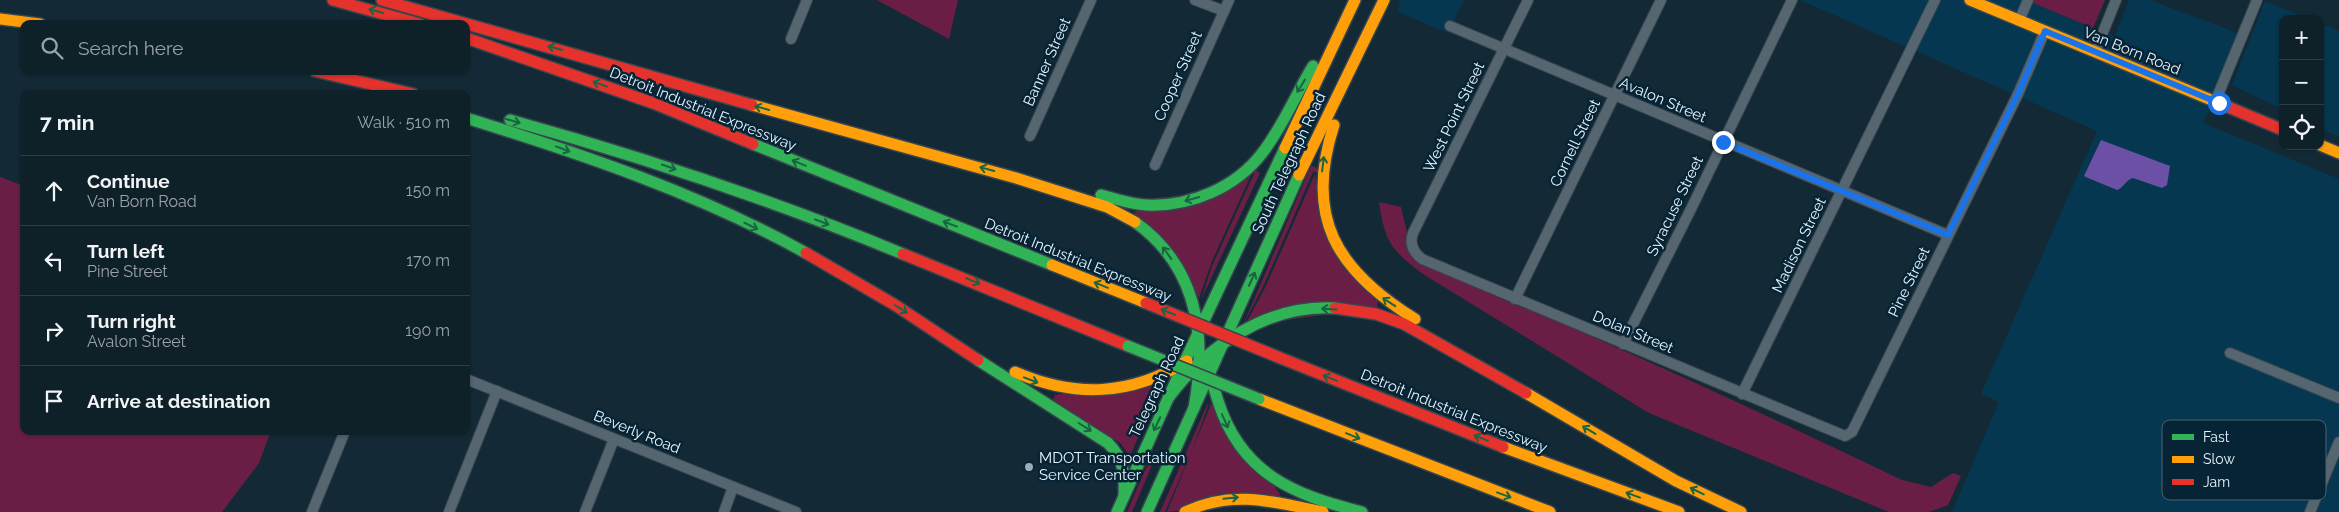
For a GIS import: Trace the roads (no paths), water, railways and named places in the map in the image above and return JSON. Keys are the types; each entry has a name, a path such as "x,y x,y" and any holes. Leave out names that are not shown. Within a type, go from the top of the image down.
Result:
{"main road":[{"path":"333,0 406,20"},
{"path":"382,0 452,20"},
{"path":"1034,182 1063,185 1144,205 1169,205 1193,200 1212,192 1248,169 1262,153 1354,0"},
{"name":"South Telegraph Road","path":"1201,330 1354,0"},
{"name":"Van Born Road","path":"1970,0 2279,128"},
{"path":"1382,4 1329,136 1323,159 1321,185 1323,205 1329,229 1338,248 1369,287 1384,300 1451,341 1472,359"},
{"name":"South Telegraph Road","path":"1225,340 1280,214 1382,4"},
{"path":"0,19 20,22"},
{"path":"470,25 808,121 1034,182 1097,203 1123,214 1144,228 1160,244 1183,278 1196,308 1209,375 1226,426 1250,460 1292,490 1313,500 1362,512"},
{"name":"Detroit Industrial Expressway","path":"470,39 653,103 1278,357 1504,447 1678,512"},
{"path":"333,75 396,90"},
{"path":"351,79 379,90"},
{"path":"470,109 617,150 738,190 892,248 1128,346 1550,512"},
{"path":"470,119 553,145 708,204 804,252 895,305 999,374 1100,436 1115,448 1123,464 1125,473 1124,496"},
{"path":"2324,147 2339,153"},
{"path":"1194,408 1215,298"},
{"path":"1169,397 1183,376 1205,352 1239,308"},
{"path":"970,353 1037,382 1077,390 1107,390 1144,382 1167,373 1225,340 1262,322 1288,314 1318,308 1378,314 1396,320 1472,359 1677,481 1741,512"},
{"name":"Telegraph Road","path":"1117,512 1184,363 1201,330"},
{"path":"1147,512 1225,340"},
{"path":"1185,512 1214,500 1242,497 1322,512"}],"street":[{"path":"791,38 807,0"},
{"name":"Banner Street","path":"1030,136 1091,0"},
{"path":"1195,0 1224,12"},
{"name":"Cooper Street","path":"1155,164 1229,0"},
{"name":"West Point Street","path":"1412,247 1413,233 1528,0"},
{"name":"Cornell Street","path":"1515,298 1661,0"},
{"name":"Syracuse Street","path":"1623,344 1792,0"},
{"name":"Madison Street","path":"1742,394 1935,0"},
{"path":"2019,21 2028,0"},
{"path":"2095,52 2116,0"},
{"path":"2215,102 2257,0"},
{"name":"Avalon Street","path":"1450,26 1948,235"},
{"name":"Pine Street","path":"1847,436 1852,432 2018,94 2045,31"},
{"name":"Dolan Street","path":"1412,247 1422,259 1840,436 1847,436"},
{"path":"2230,353 2339,398"},
{"name":"Beverly Road","path":"470,381 796,512"},
{"path":"449,512 496,391"},
{"path":"312,512 343,435"},
{"path":"585,512 614,439"},
{"path":"2326,473 2339,442"},
{"path":"724,512 733,487"},
{"path":"2310,512 2315,500"}],"place":[{"name":"MDOT Transportation Service Center","path":"1029,467"}]}
